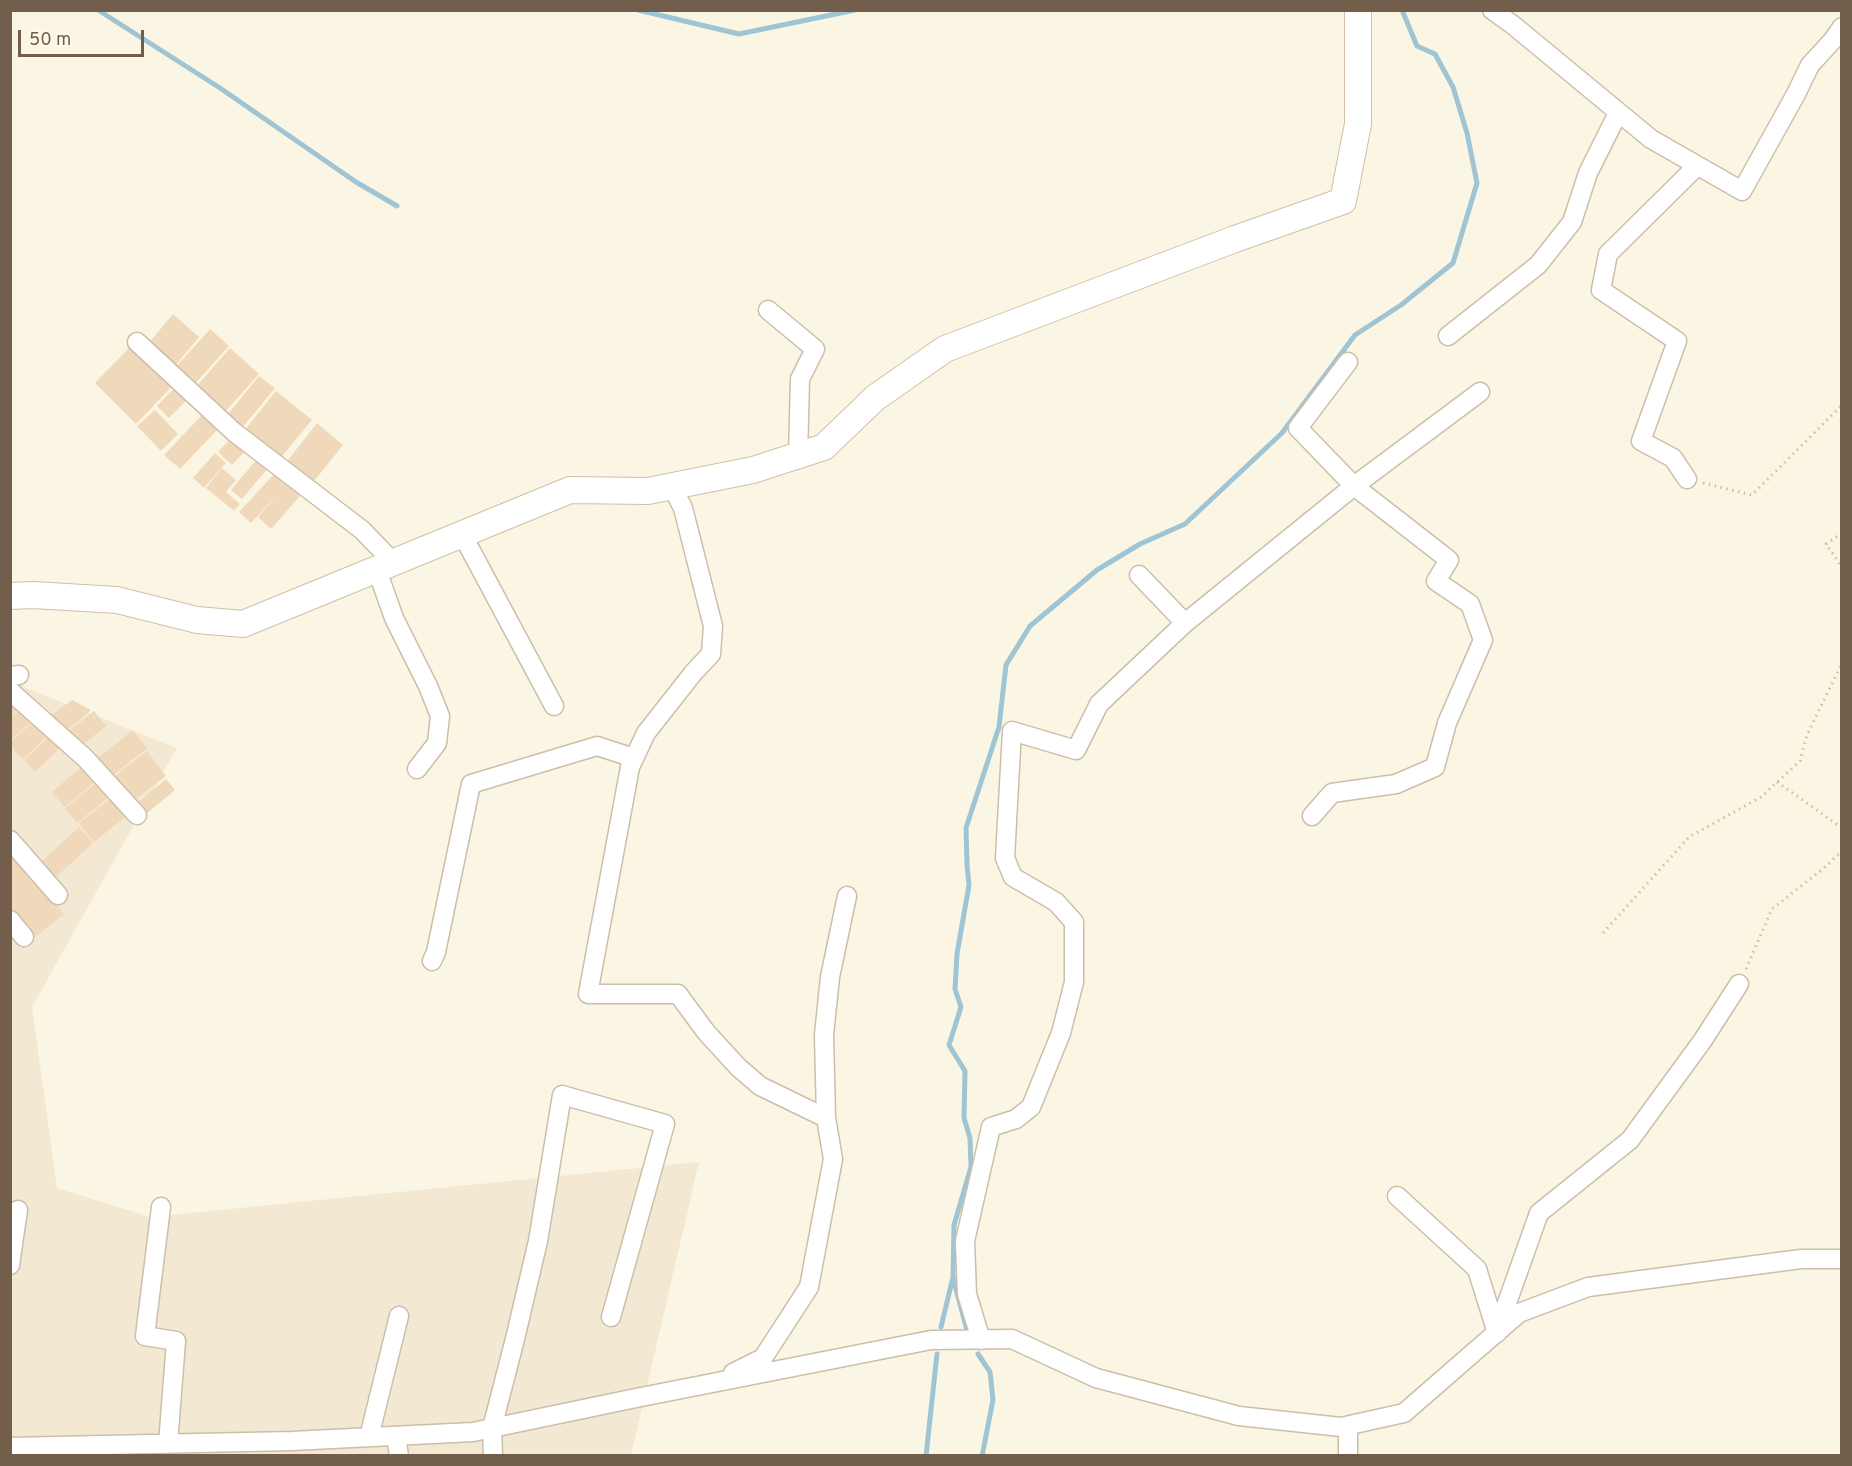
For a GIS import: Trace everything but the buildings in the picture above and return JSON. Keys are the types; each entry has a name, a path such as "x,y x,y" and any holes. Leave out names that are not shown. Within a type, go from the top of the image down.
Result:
{"street":[{"path":"10,596 33,594 117,600 197,620 243,624 570,490 648,491 753,470 824,447 875,398 945,349 1235,239 1343,201 1358,124 1358,10"},
{"path":"1492,10 1650,139 1742,191 1796,94 1810,64 1842,27"},
{"path":"1448,336 1538,265 1572,222 1588,173 1618,113"},
{"path":"1686,479 1674,458 1641,441 1677,341 1601,290 1608,254 1697,166"},
{"path":"768,310 815,349 800,379 798,455"},
{"path":"137,342 234,432 362,530 385,566 394,618 428,686 440,716 437,743 417,769"},
{"path":"1312,816 1332,793 1396,784 1435,767 1446,723 1483,640 1470,604 1436,581 1449,560 1354,486 1298,428 1348,362"},
{"path":"981,1340 968,1294 965,1240 990,1127 1016,1119 1031,1107 1061,1033 1074,982 1074,922 1056,902 1013,876 1005,858 1012,730 1076,750 1099,704 1185,623 1354,486 1480,392"},
{"path":"672,486 683,508 713,626 711,654 646,733 630,767 588,994 678,994 706,1032 738,1067 760,1086 826,1118"},
{"path":"462,534 554,706"},
{"path":"1139,575 1185,623"},
{"path":"13,681 137,815"},
{"path":"432,961 436,952 471,784 597,746 634,758"},
{"path":"10,840 58,895"},
{"path":"716,1382 763,1358 809,1287 833,1159 826,1118 824,1035 830,977 848,896"},
{"path":"10,920 24,937"},
{"path":"1497,1333 1539,1213 1630,1140 1739,984"},
{"path":"493,1455 492,1428 538,1240 562,1095 665,1124 611,1317"},
{"path":"1397,1196 1477,1269 1497,1333"},
{"path":"161,1207 145,1336 176,1341 168,1444"},
{"path":"10,1265 18,1210"},
{"path":"10,1448 168,1444 214,1449 322,1447 369,1437 473,1432 931,1340 1012,1339 1096,1378 1239,1416 1341,1427 1404,1413 1519,1313 1588,1287 1801,1259 1842,1259"},
{"path":"369,1437 399,1316"},
{"path":"1348,1426 1348,1455"},
{"path":"396,1436 399,1455"}],"path":[{"path":"1686,479 1752,495 1842,405"},
{"path":"1842,533 1826,544 1842,567"},
{"path":"1603,933 1689,837 1761,797 1800,761 1808,735 1842,663"},
{"path":"1777,782 1842,828"},
{"path":"1739,984 1772,909 1842,851"}],"shaded area":[{"path":"10,670 24,687 177,748 32,1007 57,1188 150,1217 699,1162 631,1455 11,1455"}],"waterway":[{"path":"98,10 220,88 356,182 397,206"},
{"path":"638,10 739,34 855,10"},
{"path":"941,1327 953,1277 954,1225 971,1167 970,1138 964,1118 965,1071 949,1045 961,1007 955,989 957,954 969,885 966,828 999,727 1006,665 1030,626 1097,570 1140,544 1185,524 1282,433 1355,335 1401,305 1453,263 1477,183 1467,133 1453,87 1435,54 1417,46 1402,10"},
{"path":"953,1278 967,1330"},
{"path":"926,1456 937,1354"},
{"path":"978,1354 990,1372 993,1400 982,1456"}]}
